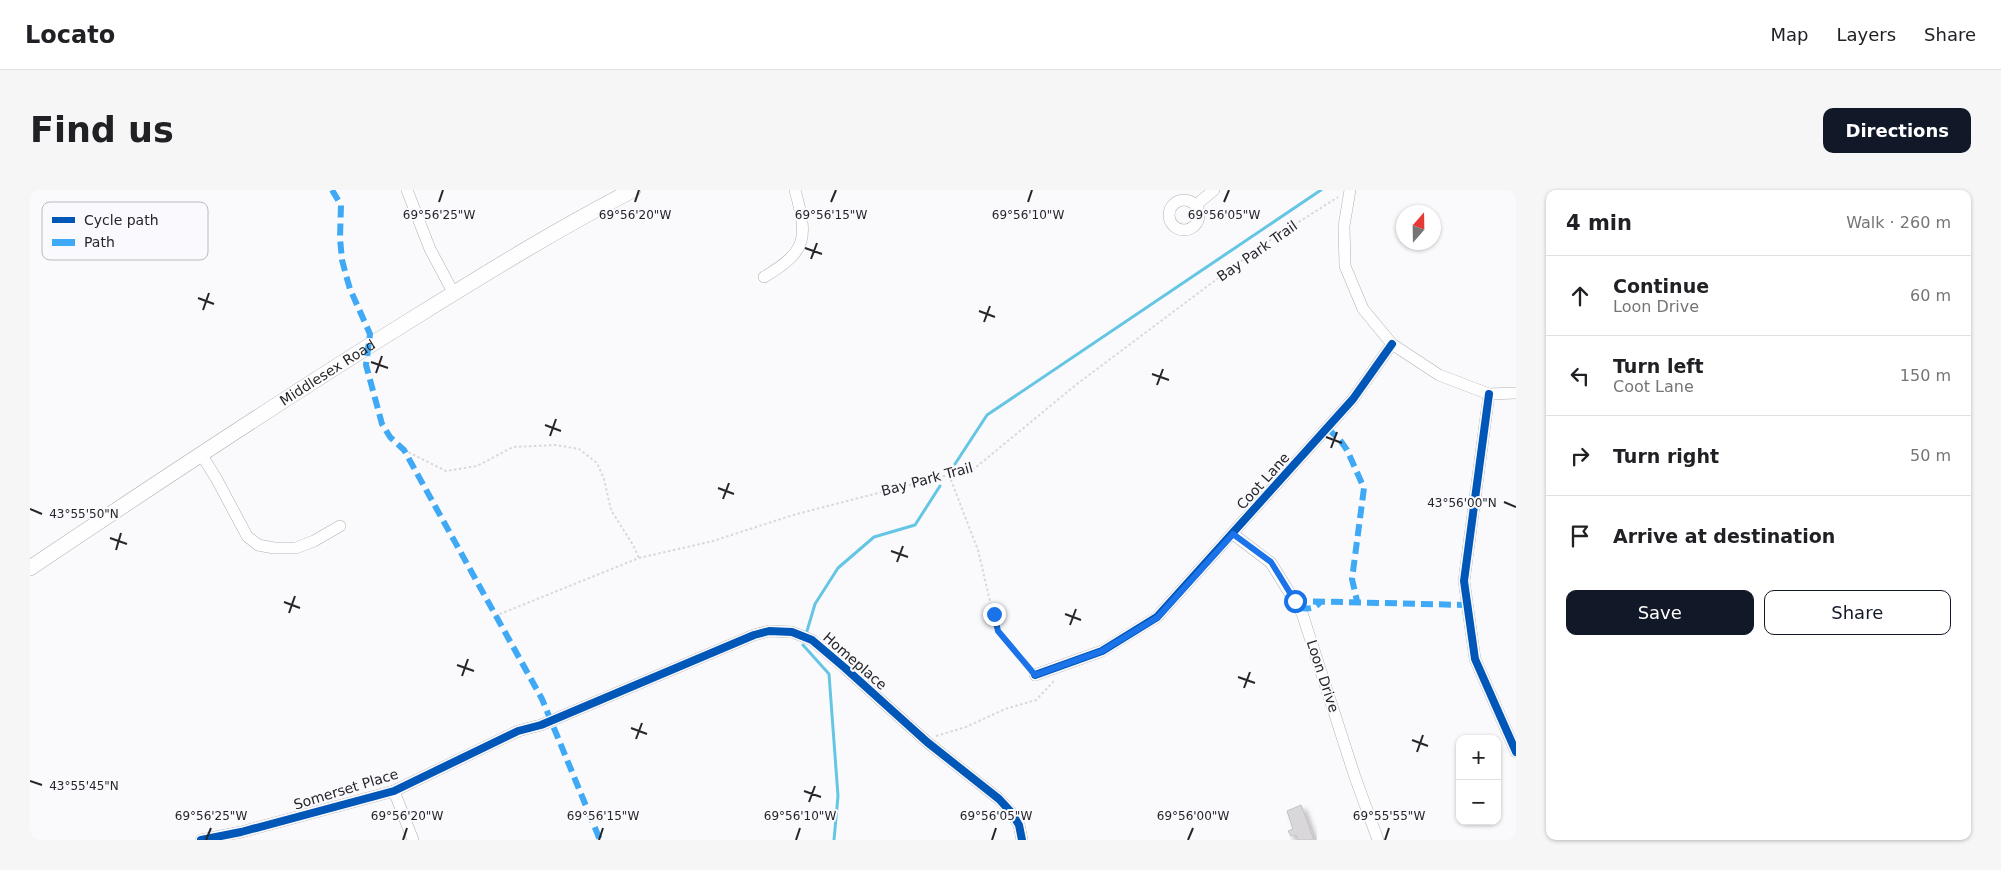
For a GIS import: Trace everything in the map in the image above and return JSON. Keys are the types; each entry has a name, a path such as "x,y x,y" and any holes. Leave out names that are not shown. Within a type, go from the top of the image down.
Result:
{"main road":[{"name":"Middlesex Road","path":"30,568 201,454 454,294 584,215 633,190"}],"street":[{"path":"407,190 430,249 454,294"},
{"path":"764,277 786,264 800,246 802,225 794,190"},
{"path":"1196,205 1214,190"},
{"path":"1345,193 1345,266 1363,309 1392,344 1439,375 1489,394 1516,393"},
{"name":"Coot Lane","path":"1035,675 1102,651 1158,617 1353,399 1392,344"},
{"path":"1489,394 1464,581 1475,659 1516,752"},
{"path":"201,454 216,478 246,536 258,544 274,548 296,548 314,541 340,526"},
{"name":"Loon Drive","path":"1233,534 1271,562 1302,613 1378,840"},
{"name":"Homeplace","path":"518,731 541,725 664,671 754,635 769,631 792,632 812,640 924,740 999,799 1011,812 1019,825 1022,840"},
{"name":"Somerset Place","path":"201,840 243,836 394,791 518,731"},
{"path":"394,791 413,840"}],"path":[{"path":"404,450 446,471 477,466 513,447 556,445 579,449 597,463 604,479 611,510 639,558"},
{"path":"949,475 978,550 998,631 1035,675"},
{"path":"924,740 966,727 1005,709 1036,700 1059,676"}],"building":[{"path":"1301,805 1314,840 1298,840 1296,835 1291,836 1288,831 1293,829 1287,811"}],"waterway":[{"path":"955,464 987,415 1321,190"},
{"path":"807,631 815,604 838,568 874,537 915,525 940,486"},
{"path":"803,645 829,674 838,796 834,840"}],"marked path":[{"path":"332,190 341,205 340,238 342,260 350,289 370,334 366,365 382,424 390,437 404,450 542,699 600,840"},
{"path":"1327,428 1340,440 1347,450 1364,488 1352,579 1357,601"},
{"path":"1295,601 1467,605"},
{"path":"1299,608 1311,608 1320,602"}],"cycle path":[{"path":"1035,675 1102,651 1157,617 1353,399 1392,344"},
{"path":"1489,394 1464,581 1475,659 1516,752"},
{"path":"201,840 241,832 394,791 518,731 541,725 754,635 769,631 792,632 812,640 927,742 999,799 1011,812 1019,825 1022,840"}],"route":[{"path":"994,614 998,631 1035,675 1102,651 1158,617 1233,534 1271,562 1295,601"}]}
